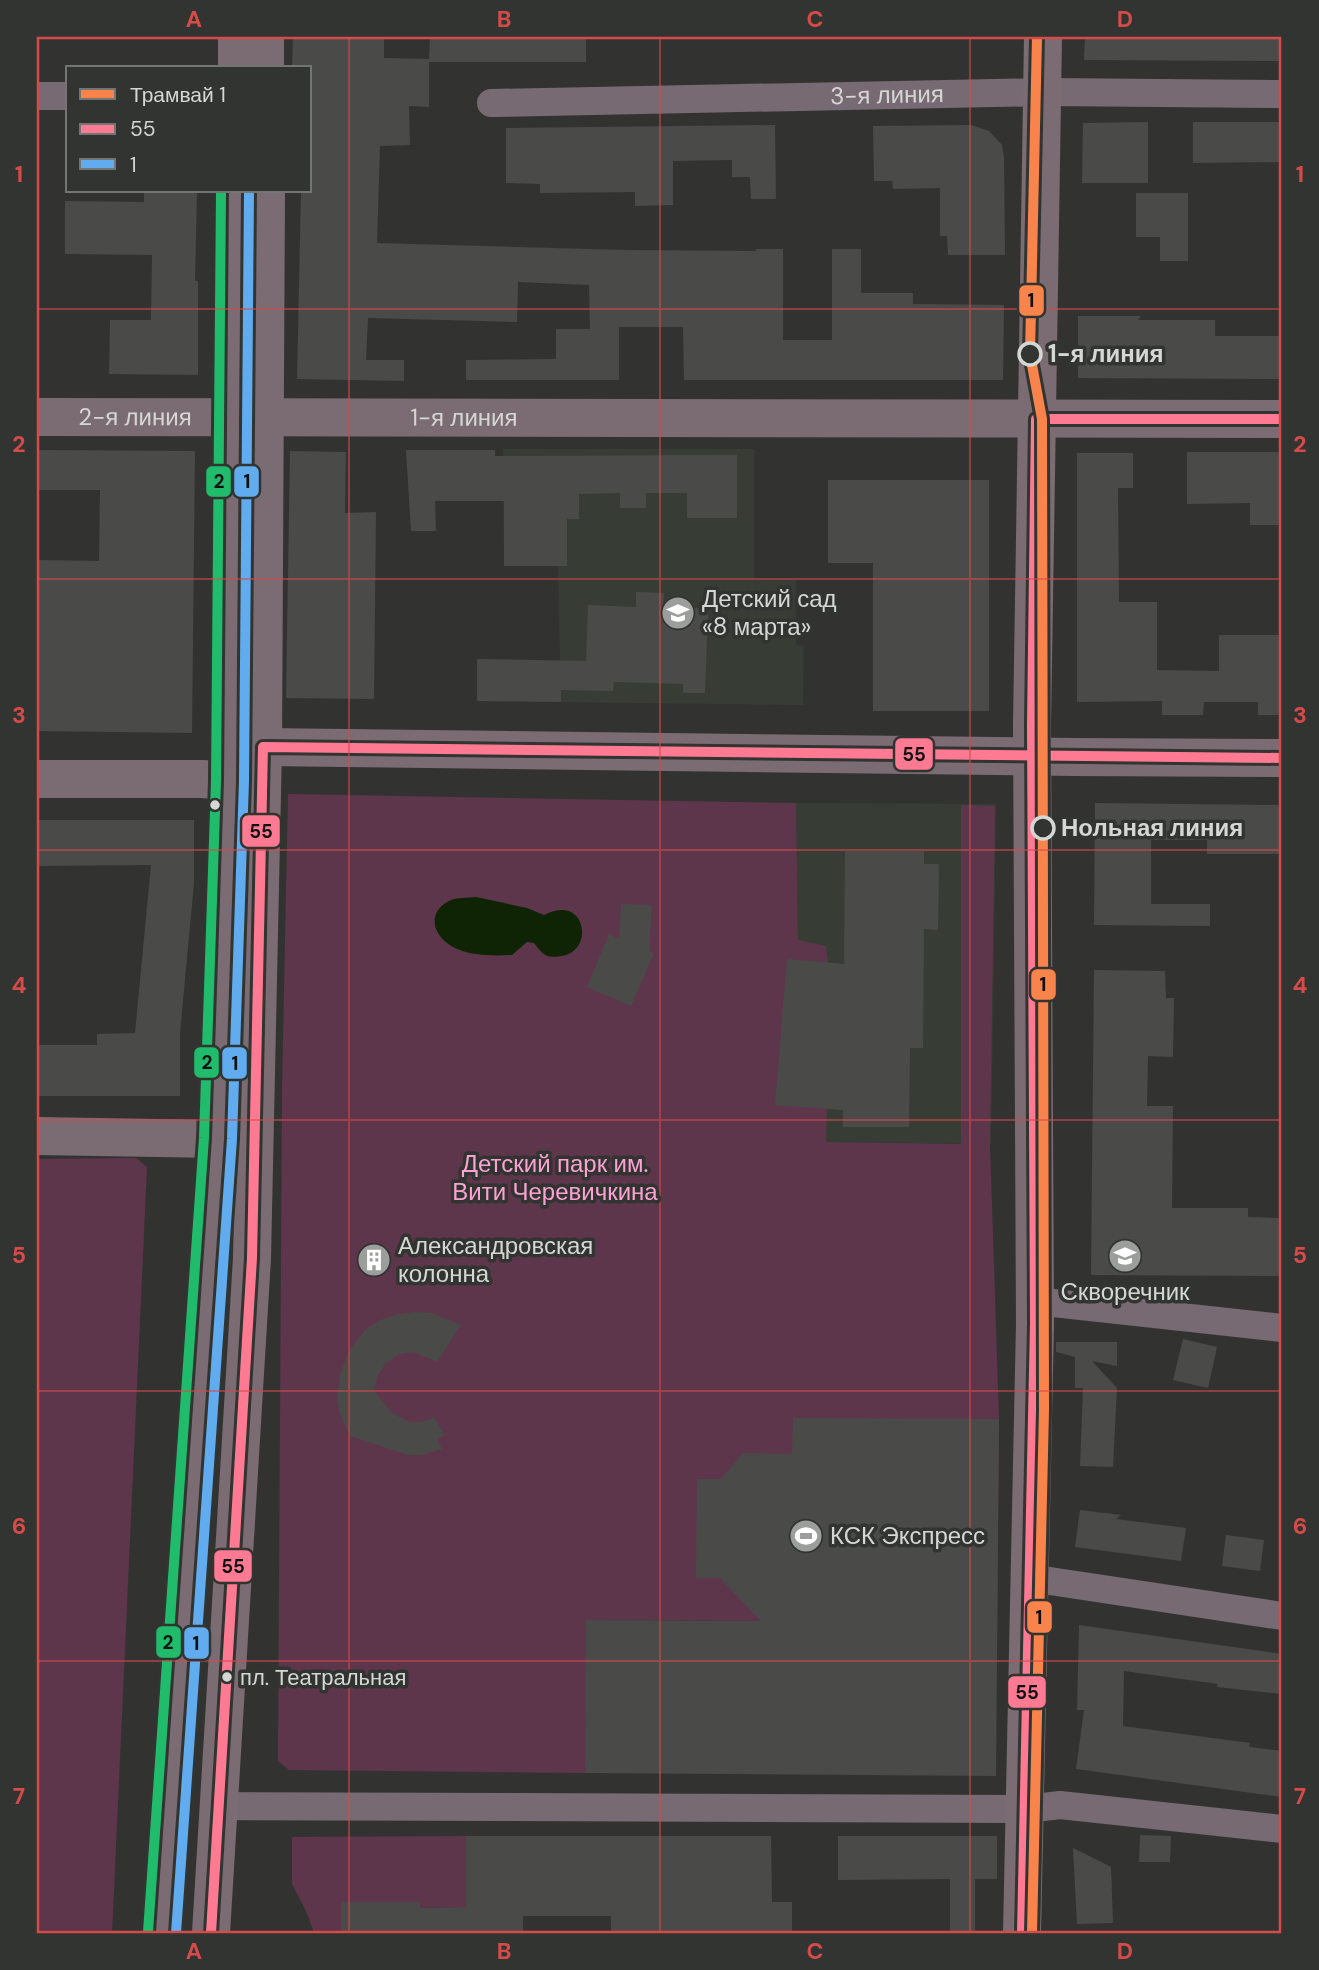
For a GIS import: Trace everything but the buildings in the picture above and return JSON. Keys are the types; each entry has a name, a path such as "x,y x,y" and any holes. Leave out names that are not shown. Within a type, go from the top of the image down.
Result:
{"main road":[{"path":"237,37 237,66"},
{"path":"265,37 265,66"},
{"path":"1022,1933 1035,1301 1033,756 1043,37"},
{"path":"211,1933 252,1258 263,747 250,417 235,192"},
{"path":"162,1933 218,1139 230,781 250,417 266,192"},
{"name":"2-я линия","path":"37,417 250,417"},
{"name":"1-я линия","path":"250,417 1282,419"},
{"path":"37,779 230,781 263,747 1282,758"},
{"path":"37,1136 218,1139"},
{"path":"194,1479 240,1484"}],"street":[{"name":"3-я линия","path":"491,103 1043,93 1282,94"},
{"path":"37,96 66,96"},
{"path":"1035,1301 1282,1328"},
{"path":"1030,1578 1282,1616"},
{"path":"220,1806 1026,1809 1060,1805 1282,1829"},
{"path":"216,1869 223,1933"}],"shaded area":[{"path":"503,449 754,449 754,580 796,580 796,645 804,646 803,705 561,702 558,566 504,566"},
{"path":"796,803 996,804 991,1144 825,1142 830,980 798,940"},
{"path":"476,897 527,908 544,915 558,910 570,912 577,917 581,926 579,945 572,952 556,957 545,955 534,943 527,942 512,955 474,954 453,947 437,931 437,912 452,900"}],"green space":[{"name":"Детский парк им. Вити Черевичкина","path":"288,794 796,803 798,940 826,946 830,980 826,1142 961,1144 961,805 995,806 990,1144 999,1419 997,1639 776,1621 587,1620 585,1773 289,1770 278,1761 282,1090"},
{"path":"136,1158 147,1167 112,1933 37,1933 37,1159"},
{"path":"466,1836 466,1873 474,1907 420,1908 420,1902 341,1902 341,1933 314,1933 292,1884 292,1837"}],"tram line":[{"name":"1","path":"1032,1933 1044,1410 1042,419 1030,354 1037,37"}],"transit line":[{"name":"2","path":"148,1932 204,1138 216,781 221,192"},
{"name":"1","path":"176,1933 232,1139 244,781 249,192"},
{"name":"55","path":"1022,1933 1035,1324 1032,725 1036,419 1282,419"},
{"name":"55","path":"211,1933 252,1258 263,747 1282,758"}],"place":[{"name":"1-я линия","path":"1030,354"},
{"name":"Детский сад «8 марта»","path":"678,613"},
{"name":"Нольная линия","path":"1043,828"},
{"name":"Скворечник","path":"1125,1256"},
{"name":"Александровская колонна","path":"374,1260"},
{"name":"КСК Экспресс","path":"806,1536"},
{"name":"пл. Театральная","path":"227,1677"}]}
